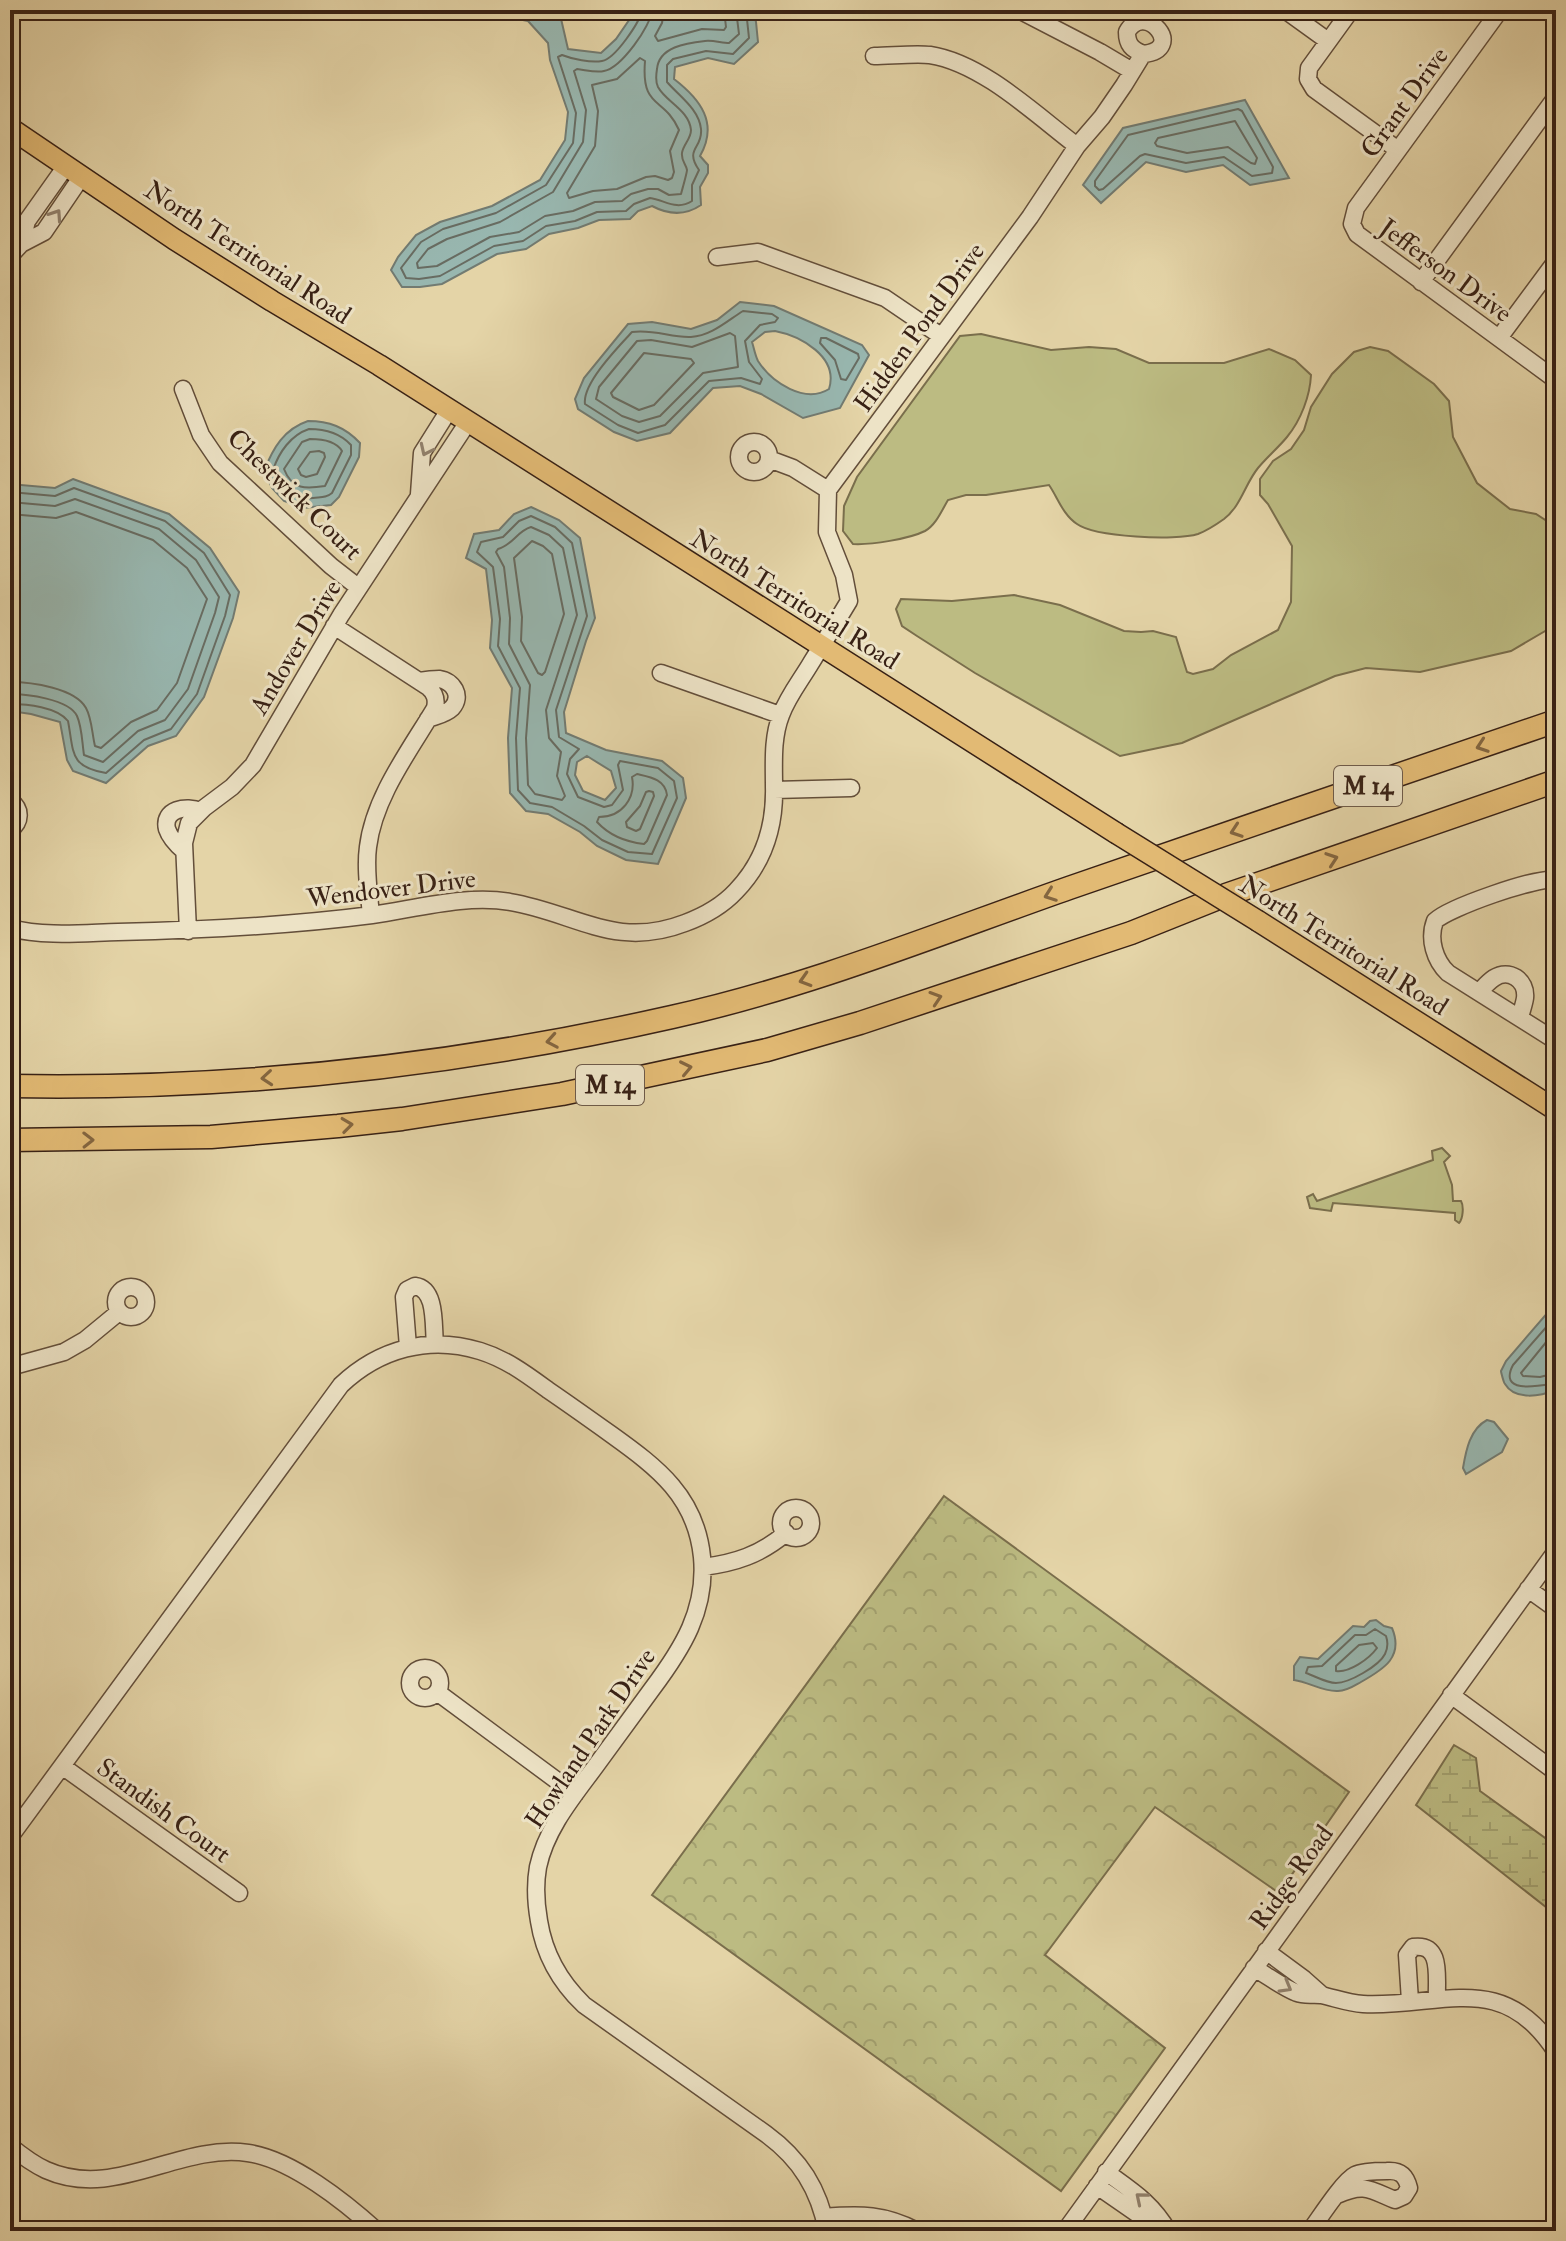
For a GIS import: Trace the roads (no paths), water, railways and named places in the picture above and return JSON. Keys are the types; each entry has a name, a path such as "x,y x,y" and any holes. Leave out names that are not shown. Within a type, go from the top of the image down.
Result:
{"highway":[{"name":"M 14","path":"10,1086 139,1086 343,1072 514,1047 675,1017 905,947 1556,721"},
{"name":"M 14","path":"10,1140 211,1137 402,1119 562,1094 767,1050 860,1023 1131,933 1226,895 1556,781"}],"main road":[{"name":"North Territorial Road","path":"10,128 272,301 1556,1110"}],"street":[{"path":"1019,10 1132,71"},
{"path":"1285,10 1328,41"},
{"path":"1351,10 1309,68 1307,75 1310,84 1398,150"},
{"name":"Grant Drive","path":"1352,224 1356,208 1500,10"},
{"path":"874,56 928,54 964,64 992,81 1077,146"},
{"name":"Hidden Pond Drive","path":"828,490 1030,217 1143,54"},
{"path":"1421,282 1556,97"},
{"path":"16,250 27,221 74,171"},
{"name":"Jefferson Drive","path":"1352,224 1357,234 1556,380"},
{"path":"717,257 758,252 885,298 941,336"},
{"path":"1499,338 1556,261"},
{"name":"Chestwick Court","path":"183,389 201,435 220,463 331,566 358,587"},
{"name":"Andover Drive","path":"419,495 422,453 449,410"},
{"name":"Andover Drive","path":"188,931 184,851 185,833 193,817 232,787 253,765 358,587 468,422"},
{"path":"769,459 793,468 828,490 827,532 844,575 849,601 821,647"},
{"path":"334,626 419,681 436,696 436,703 392,781 372,828 367,863 371,915"},
{"name":"Wendover Drive","path":"10,928 49,934 260,927 495,900 524,905 615,932 642,934 672,928 712,910 729,897 747,879 760,857 769,837 774,813 774,747 780,715 821,647"},
{"path":"661,673 780,715"},
{"path":"774,790 851,788"},
{"path":"10,801 19,814 17,824 10,830"},
{"path":"1556,880 1539,880 1450,911 1435,921 1432,935 1440,964 1448,973 1556,1041"},
{"path":"1479,992 1493,978 1502,975 1511,975 1520,980 1525,987 1520,1018"},
{"path":"408,1347 404,1297 407,1290 415,1286 425,1289 430,1296 435,1344"},
{"path":"10,1367 64,1352 85,1340 119,1312"},
{"name":"Howland Park Drive","path":"10,1837 333,1395 350,1377 385,1355 408,1347 435,1344 471,1348 509,1363 653,1465 674,1486 689,1511 699,1539 703,1567 699,1607 683,1644 552,1828 537,1881 539,1926 548,1955 575,1996 595,2014 785,2148 810,2179 826,2224"},
{"path":"703,1567 746,1559 786,1533"},
{"name":"Ridge Road","path":"1065,2231 1556,1551"},
{"path":"1528,1589 1556,1609"},
{"path":"437,1692 575,1794"},
{"path":"1451,1695 1556,1772"},
{"name":"Standish Court","path":"62,1766 239,1893"},
{"path":"1410,2001 1407,1955 1413,1947 1424,1946 1431,1950 1435,1958 1437,1999"},
{"path":"1266,1951 1322,1995"},
{"path":"1254,1968 1299,1994 1322,1995 1341,2001 1481,1998 1508,2006 1531,2022 1556,2052"},
{"path":"10,2146 45,2169 88,2180 124,2176 217,2151 261,2156 297,2171 377,2231"},
{"path":"1102,2179 1144,2199 1160,2216 1165,2231"},
{"path":"1310,2231 1337,2195"},
{"path":"826,2224 856,2214 892,2219 917,2231"}],"water":[{"path":"492,10 559,10 568,49 601,53 616,39 636,10 753,10 758,42 734,64 708,58 675,67 674,79 699,103 707,122 708,133 700,156 708,165 708,173 700,187 701,205 677,213 652,206 638,211 630,219 599,220 549,234 526,249 497,254 442,284 402,287 391,270 416,235 440,222 492,206 540,180 565,140 568,112 550,60 548,43 528,21 501,16"},
{"path":"1245,100 1289,178 1250,185 1223,165 1186,172 1146,162 1101,203 1083,185 1123,128"},
{"path":"740,302 774,306 862,345 869,355 840,408 803,418 740,386 713,388 670,433 637,441 614,432 578,409 575,399 584,378 628,324 652,322 691,329 717,320","holes":["765,332 785,334 806,343 823,358 831,378 829,389 820,393 800,393 780,383 764,369 752,342"]},
{"path":"308,421 336,426 360,443 359,457 339,497 331,505 303,508 284,501 272,488 264,471 280,440"},
{"path":"73,479 169,514 210,548 239,592 233,618 204,697 176,736 148,746 106,783 73,771 67,760 60,722 10,711 10,484 55,488"},
{"path":"531,507 559,520 580,538 595,618 564,712 566,733 606,750 662,761 683,778 686,798 658,864 626,860 597,846 580,832 548,814 526,811 510,793 508,738 512,688 490,648 492,620 486,569 466,558 474,534 499,530 514,514","holes":["587,756 611,771 616,788 605,800 583,791 575,775 577,762"]},
{"path":"1556,1307 1556,1390 1536,1395 1515,1393 1505,1383 1501,1371 1506,1361 1549,1311"},
{"path":"1487,1420 1494,1422 1508,1439 1502,1452 1466,1474 1463,1468 1470,1441 1476,1429"},
{"path":"1376,1620 1392,1628 1395,1638 1394,1654 1384,1667 1341,1691 1294,1680 1294,1666 1300,1657 1318,1659 1353,1626 1364,1627"}]}
